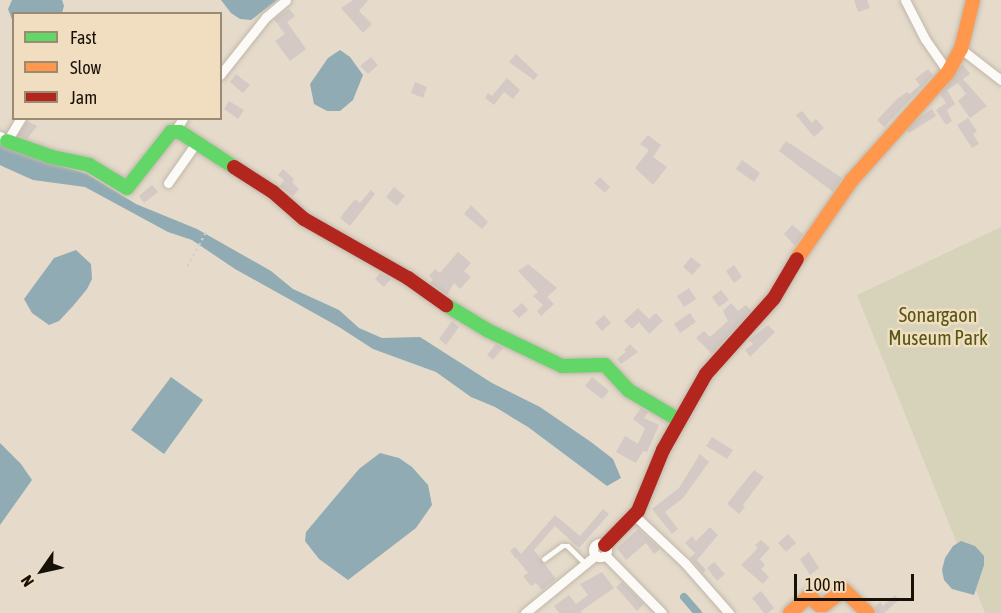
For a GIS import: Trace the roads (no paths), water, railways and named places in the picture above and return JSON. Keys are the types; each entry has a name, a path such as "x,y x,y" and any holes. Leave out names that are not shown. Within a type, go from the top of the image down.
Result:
{"street":[{"path":"222,72 266,17 286,0"},
{"path":"905,0 925,39 948,72"},
{"path":"525,613 602,552 634,516 679,420 706,374 774,298 803,250 851,181 899,124 948,72 961,50 973,0"},
{"path":"961,50 1001,80"},
{"path":"19,120 3,139 52,157 89,165 127,188 171,132 176,131 182,120"},
{"path":"176,131 273,192 304,219 408,278 451,309 489,332 562,366 605,365 628,390 679,420"},
{"path":"168,183 196,143"},
{"path":"634,516 685,563 729,613"},
{"path":"602,552 662,613"},
{"path":"790,613 809,596 819,605 824,605 844,590 868,613"}],"lane":[{"path":"544,560 562,546 568,546 586,564"}],"water":[{"path":"12,0 62,0 64,6 62,12 12,12 12,19 8,9"},
{"path":"221,0 277,0 251,20 240,19 231,13"},
{"path":"340,50 350,57 363,75 353,100 340,111 327,111 314,104 310,84 328,58"},
{"path":"0,144 37,159 87,174 136,204 197,229 271,271 293,289 339,310 359,328 382,338 420,337 492,383 540,407 591,442 613,459 621,478 607,486 528,427 495,407 471,397 436,372 373,349 339,327 235,269 192,240 168,232 85,187 33,180 0,165"},
{"path":"76,250 91,264 92,279 87,289 59,321 49,325 32,313 24,299 54,258"},
{"path":"171,377 203,400 164,454 131,430"},
{"path":"0,443 21,464 32,480 0,525"},
{"path":"380,453 399,458 412,467 428,485 432,505 416,528 348,580 319,559 305,541 306,532 359,469"},
{"path":"961,541 975,546 984,556 984,565 974,595 952,589 944,580 942,570 945,558 953,546"}],"waterway":[{"path":"684,597 698,613"}],"park label":[{"name":"Sonargaon Museum Park","path":"938,326"}]}
